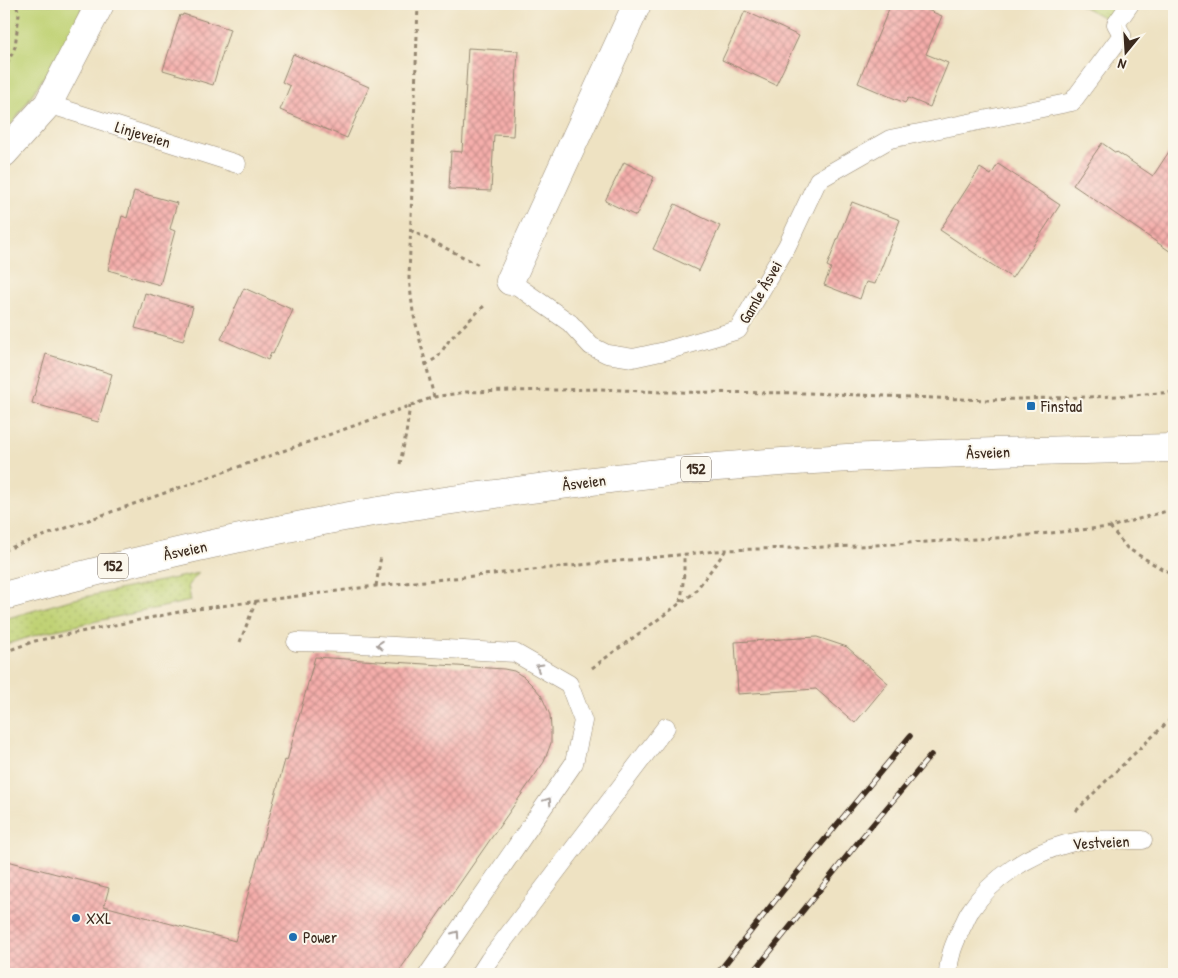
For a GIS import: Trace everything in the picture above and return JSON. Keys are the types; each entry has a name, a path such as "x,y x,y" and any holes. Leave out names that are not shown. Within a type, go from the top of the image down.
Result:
{"main road":[{"path":"4,153 48,104 100,4"},
{"path":"510,281 637,4"},
{"name":"Åsveien","path":"4,596 133,562 329,520 425,504 618,478 715,467 807,460 1045,450 1174,448"}],"lane":[{"name":"Gamle Åsvei","path":"510,281 570,322 591,346 607,354 633,358 738,330 787,246 818,180 890,139 1072,102 1122,35 1116,24 1130,4"},
{"name":"Linjeveien","path":"48,104 237,164"},
{"path":"296,642 343,643 516,654 569,684 583,721 574,762 428,974"},
{"path":"480,974 666,727"},
{"name":"Vestveien","path":"948,974 953,944 971,910 988,889 1009,871 1045,851 1067,844 1097,839 1142,840"}],"path":[{"path":"4,71 15,47 19,14 16,4"},
{"path":"418,4 410,278 413,312 434,397"},
{"path":"410,230 510,281 450,339 438,357 425,365"},
{"path":"4,550 434,397 466,392 601,389 663,392 808,393 987,400 1118,396 1174,392"},
{"path":"400,464 410,406"},
{"path":"4,652 35,641 189,610 376,586 726,550 858,546 1001,538 1110,527 1174,509"},
{"path":"1110,527 1127,548 1174,574"},
{"path":"569,684 694,593 726,550"},
{"path":"681,602 684,554"},
{"path":"376,586 381,556"},
{"path":"240,642 256,601"},
{"path":"1045,851 1080,806 1174,716"}],"green space":[{"path":"4,4 81,4 81,12 68,41 15,120 4,132"},
{"path":"1078,4 1128,4 1116,24"},
{"path":"199,573 188,585 191,601 46,632 4,645 4,621 8,618 70,600"}],"building":[{"path":"891,4 913,4 942,16 926,54 948,63 930,107 908,98 905,103 858,83"},
{"path":"745,11 799,36 776,85 722,60"},
{"path":"183,14 230,29 213,85 163,70 180,15 182,16"},
{"path":"468,48 518,51 513,136 494,135 491,191 449,189 451,151 462,152"},
{"path":"293,54 369,87 347,138 280,110 290,86 282,82"},
{"path":"1102,143 1153,176 1174,144 1174,254 1073,185"},
{"path":"624,162 654,177 636,216 605,201"},
{"path":"998,164 1060,205 1012,278 940,230 980,168 991,175"},
{"path":"134,191 177,203 170,229 175,231 160,285 108,270 122,216 127,218"},
{"path":"852,202 900,220 875,284 866,282 860,299 824,285 831,268 827,266"},
{"path":"675,204 720,226 699,271 653,249"},
{"path":"244,288 293,310 273,354 271,353 268,360 221,339"},
{"path":"145,293 193,307 183,341 135,328"},
{"path":"46,354 112,374 98,422 32,403"},
{"path":"817,637 847,647 888,683 855,723 816,689 738,694 735,642"},
{"path":"315,657 514,671 524,677 541,695 550,715 551,743 544,762 397,974 4,974 4,860 109,888 104,906 235,941"}],"railway":[{"path":"717,974 910,736"},
{"path":"752,974 931,755"}],"place":[{"name":"Finstad","path":"1031,406"},
{"name":"XXL","path":"76,918"},
{"name":"Power","path":"293,937"}]}
